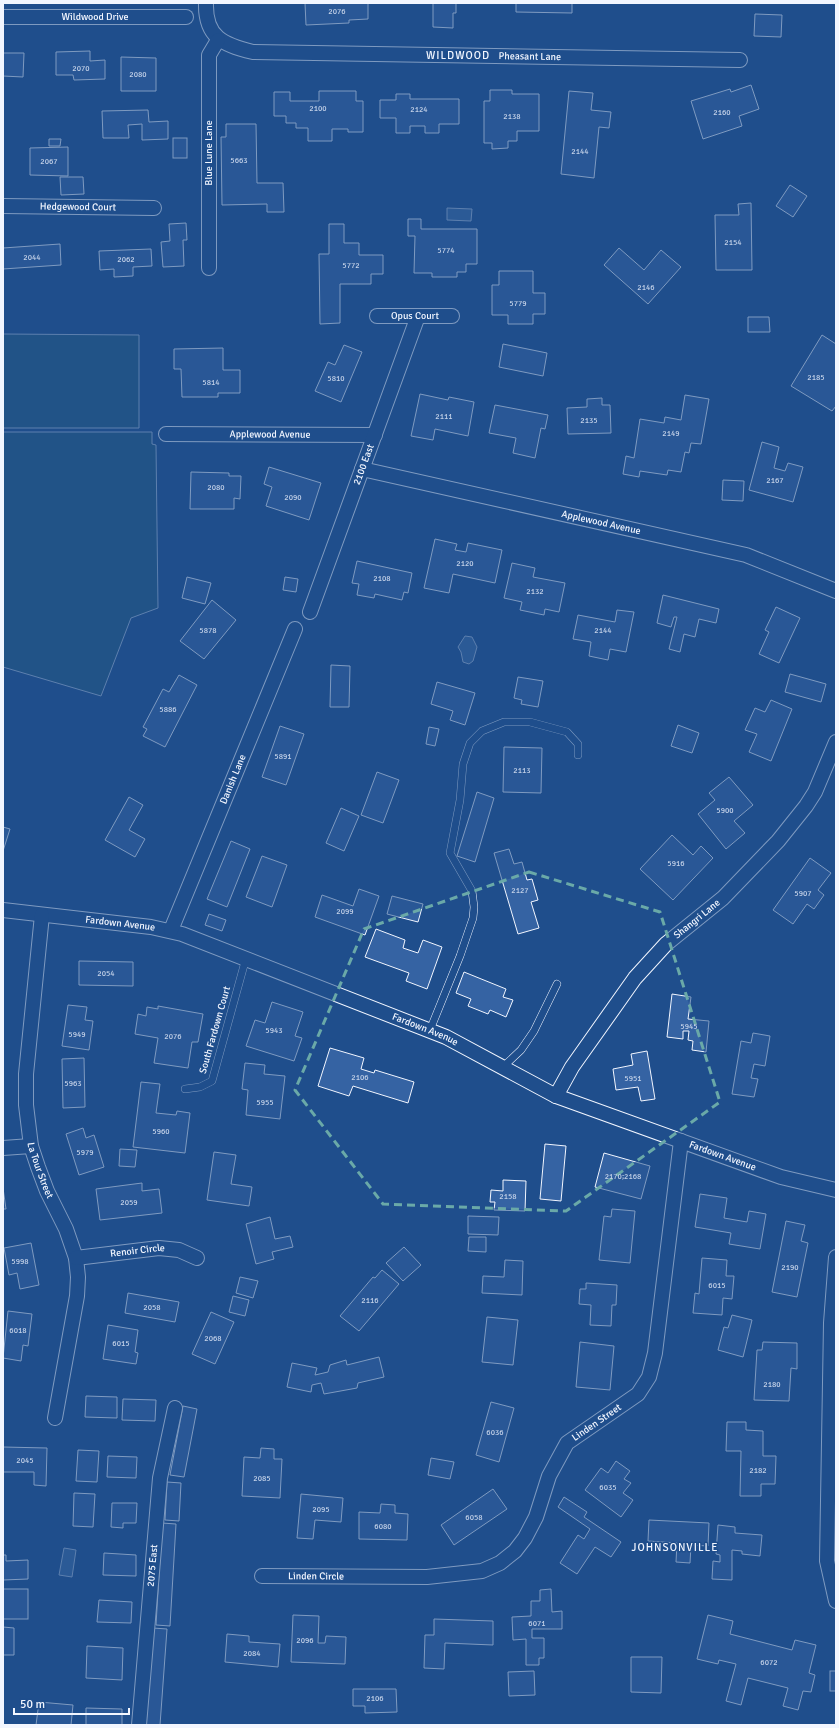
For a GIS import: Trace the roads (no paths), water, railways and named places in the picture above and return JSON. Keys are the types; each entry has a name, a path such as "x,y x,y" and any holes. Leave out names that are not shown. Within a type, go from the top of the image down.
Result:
{"street":[{"path":"206,3 205,14 209,28 218,40"},
{"name":"Wildwood Drive","path":"3,17 186,17"},
{"name":"Pheasant Lane","path":"218,40 234,48 253,52 740,60"},
{"name":"Blue Lune Lane","path":"209,268 209,55 218,40"},
{"name":"Hedgewood Court","path":"3,206 154,208"},
{"name":"Opus Court","path":"377,316 452,316"},
{"name":"2100 East","path":"310,612 418,316"},
{"name":"Applewood Avenue","path":"166,434 375,435"},
{"name":"Applewood Avenue","path":"362,469 746,555 836,591"},
{"name":"Danish Lane","path":"171,930 295,629"},
{"name":"Shangri Lane","path":"556,1096 572,1066 635,978 666,944 723,898 778,841 806,806 815,792 836,742"},
{"name":"Fardown Avenue","path":"3,910 171,930 430,1030 556,1096 681,1142 781,1176 836,1190"},
{"name":"La Tour Street","path":"42,915 26,1074 26,1105 31,1146 47,1191 66,1229 76,1258 78,1276 77,1296 55,1418"},
{"name":"Linden Street","path":"369,1577 464,1574 482,1571 500,1563 515,1551 525,1538 536,1517 549,1476 567,1443 638,1394 649,1377 655,1353 681,1142"},
{"path":"3,1148 31,1146"},
{"name":"Renoir Circle","path":"76,1258 159,1248 179,1250 198,1258"},
{"path":"836,1257 831,1323 827,1561 836,1601"},
{"name":"2075 East","path":"139,1725 160,1478 175,1408"},
{"name":"Linden Circle","path":"262,1576 369,1577"}],"lane":[{"path":"430,1030 460,956 473,918 474,907 472,891 450,853 460,800 464,764 470,743 482,731 504,722 530,722 567,732 578,744 578,755"},
{"name":"South Fardown Court","path":"185,1089 200,1087 212,1081 246,958"},
{"path":"503,1067 521,1050 534,1032 557,984"}],"district":[{"name":"WILDWOOD","path":"458,55"},
{"name":"JOHNSONVILLE","path":"675,1547"}]}
